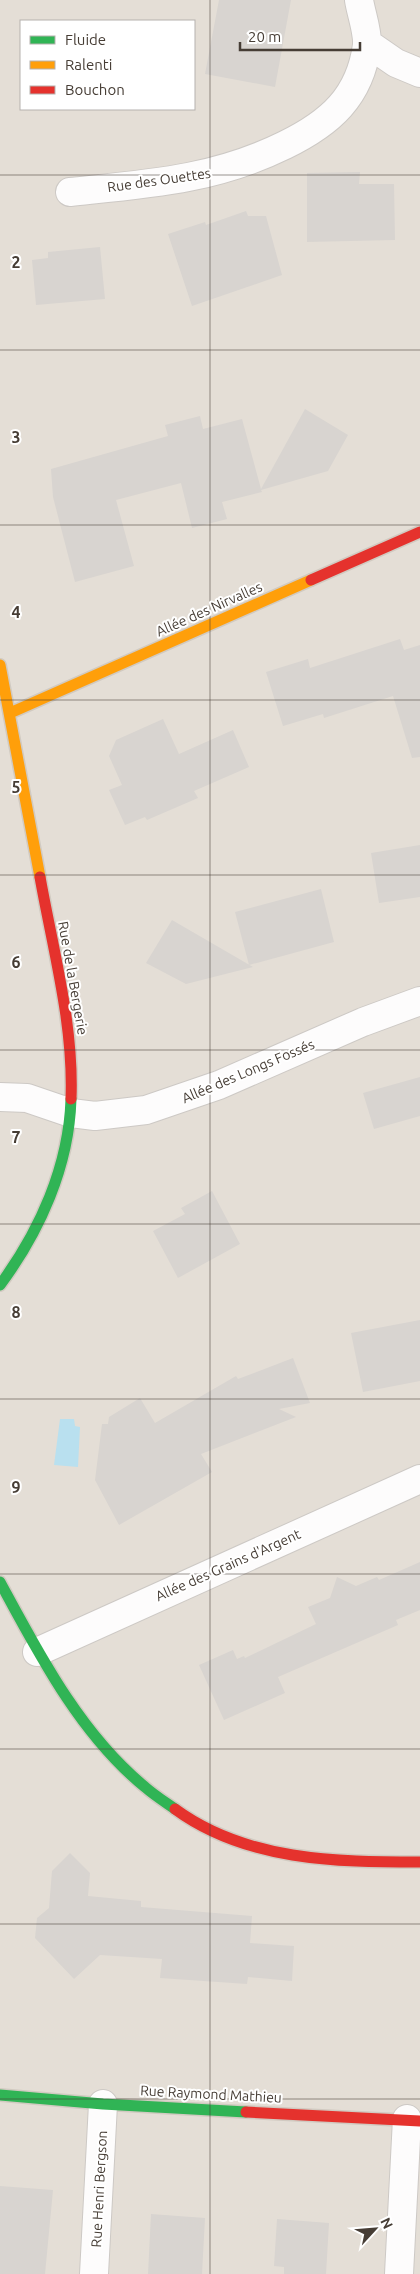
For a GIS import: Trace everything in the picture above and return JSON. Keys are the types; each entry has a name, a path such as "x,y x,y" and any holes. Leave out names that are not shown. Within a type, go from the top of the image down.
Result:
{"street":[{"name":"Rue des Ouettes","path":"70,192 202,176 255,160 310,132 342,107 359,78 367,43 359,0"},
{"path":"367,43 396,63 420,73"},
{"name":"Allée des Nirvalles","path":"10,713 420,532"},
{"name":"Rue de la Bergerie","path":"0,665 62,996 72,1067 71,1113 65,1147 40,1219 23,1251 0,1284"},
{"name":"Allée des Longs Fossés","path":"0,1096 27,1098 71,1113 94,1116 116,1115 146,1110 178,1100 261,1068 363,1022 420,1001"},
{"name":"Allée des Grains d'Argent","path":"37,1652 420,1479"},
{"path":"0,1582 37,1652 82,1720 104,1749 168,1805 196,1823 231,1839 282,1854 324,1860 420,1862"},
{"name":"Rue Raymond Mathieu","path":"0,2094 103,2104 414,2120"},
{"name":"Rue Henri Bergson","path":"94,2274 103,2104"},
{"path":"399,2274 414,2120"}],"shaded area":[{"path":"0,0 420,0 420,2274 0,2274"}],"water":[{"path":"60,1419 74,1419 75,1426 80,1427 78,1467 54,1465"}],"building":[{"path":"219,0 291,0 275,87 205,74"},
{"path":"360,172 359,184 394,184 395,240 307,242 307,173"},
{"path":"246,211 248,216 266,216 282,275 192,306 168,234 205,222 206,225"},
{"path":"100,247 105,299 36,305 32,260 48,258 48,252"},
{"path":"305,409 348,435 328,471 261,490 262,492 222,502 227,519 192,528 181,483 116,500 134,566 75,582 53,497 51,469 168,436 165,425 200,416 203,429 242,419 261,489"},
{"path":"400,639 404,650 420,645 420,757 412,758 393,696 324,718 323,714 283,726 266,672 308,659 310,668"},
{"path":"163,719 179,754 233,730 249,767 194,791 198,798 147,820 145,817 125,825 109,790 122,785 109,756 116,740"},
{"path":"420,845 420,897 379,903 371,853"},
{"path":"321,889 334,942 249,965 235,912"},
{"path":"172,920 253,967 186,984 146,963"},
{"path":"420,1077 420,1116 374,1129 363,1093"},
{"path":"212,1191 240,1244 178,1278 153,1231 185,1214 181,1208"},
{"path":"420,1320 420,1381 363,1392 351,1333"},
{"path":"293,1358 310,1403 279,1409 296,1417 201,1454 212,1472 119,1525 95,1480 102,1424 108,1424 109,1417 140,1398 155,1423 236,1376 238,1379"},
{"path":"420,1562 420,1610 396,1620 398,1625 278,1677 285,1693 224,1720 199,1665 233,1650 237,1659 244,1656 245,1658 316,1624 308,1607 330,1598 337,1577 356,1586 377,1577 379,1580"},
{"path":"70,1853 90,1873 88,1896 141,1901 141,1907 252,1916 250,1943 294,1946 292,1981 248,1977 247,1984 160,1978 162,1959 100,1955 74,1979 35,1938 37,1918 49,1908 52,1871"},
{"path":"0,2186 53,2190 45,2274 0,2274"},
{"path":"151,2214 205,2218 202,2274 148,2274"},
{"path":"277,2219 329,2223 326,2274 284,2274 284,2267 274,2266"}],"traffic: fast":[{"path":"0,1285 28,1243 50,1197 65,1149 71,1099"},
{"path":"0,1582 46,1665 100,1743 148,1790 175,1809"},
{"path":"0,2095 103,2104 246,2112"}],"traffic: slow":[{"path":"10,713 311,580"},
{"path":"0,665 40,877"}],"traffic: jam":[{"path":"311,580 420,532"},
{"path":"40,877 66,1015 71,1071 71,1099"},
{"path":"175,1809 202,1826 231,1839 262,1849 324,1859 420,1862"},
{"path":"246,2112 420,2121"}]}
